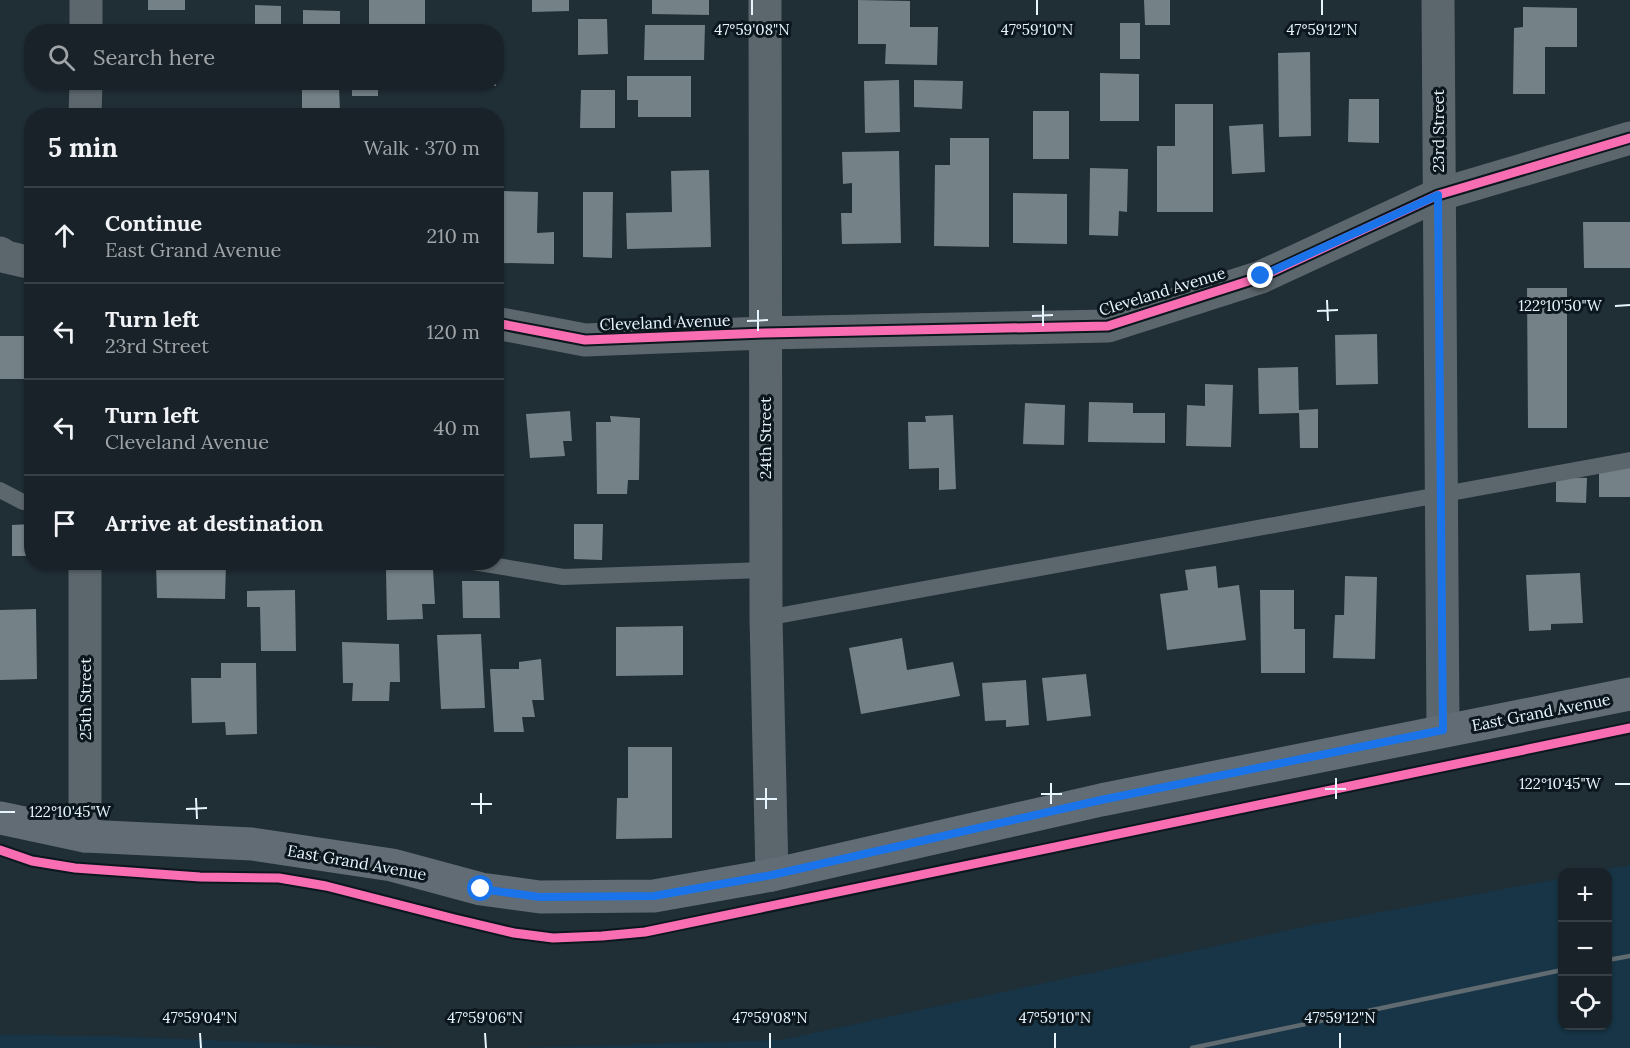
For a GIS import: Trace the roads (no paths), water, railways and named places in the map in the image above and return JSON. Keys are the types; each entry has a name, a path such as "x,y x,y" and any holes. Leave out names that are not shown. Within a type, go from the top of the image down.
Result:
{"main road":[{"name":"East Grand Avenue","path":"0,818 85,836 252,844 392,865 481,889 540,897 654,896 772,875 1101,800 1630,694"}],"street":[{"path":"86,0 86,24"},
{"name":"24th Street","path":"765,0 765,570 772,875"},
{"name":"23rd Street","path":"1438,0 1443,730"},
{"path":"85,108 86,90"},
{"name":"Cleveland Avenue","path":"504,325 585,340 765,333 1108,326 1261,276 1438,195 1630,138"},
{"path":"0,254 24,261"},
{"name":"25th Street","path":"85,570 85,836"}],"lane":[{"path":"766,618 1630,460"},
{"path":"0,490 24,502"},
{"path":"504,567 563,577 765,570"}],"railway":[{"path":"1612,959 1630,956"},
{"path":"1192,1048 1558,971"}]}
